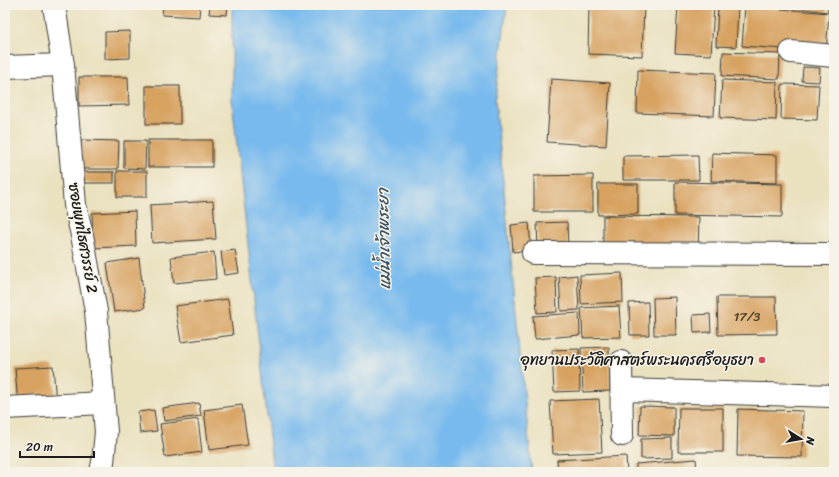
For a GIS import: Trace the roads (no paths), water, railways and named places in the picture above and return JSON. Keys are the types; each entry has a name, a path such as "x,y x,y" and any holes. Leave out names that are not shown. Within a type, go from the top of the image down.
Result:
{"street":[{"name":"ซอยพุทไธศวรรย์ 2","path":"54,5 63,65 75,205 96,311 106,432 101,472"},
{"path":"791,52 834,56"},
{"path":"5,67 63,65"},
{"path":"533,253 834,254"},
{"path":"621,362 622,435"},
{"path":"622,390 834,396"},
{"path":"5,408 103,403"}],"water":[{"name":"แม่น้ำเจ้าพระยา","path":"232,5 507,5 495,100 532,472 273,472 232,100"}],"place":[{"name":"อุทยานประวัติศาสตร์พระนครศรีอยุธยา","path":"762,360"}]}
